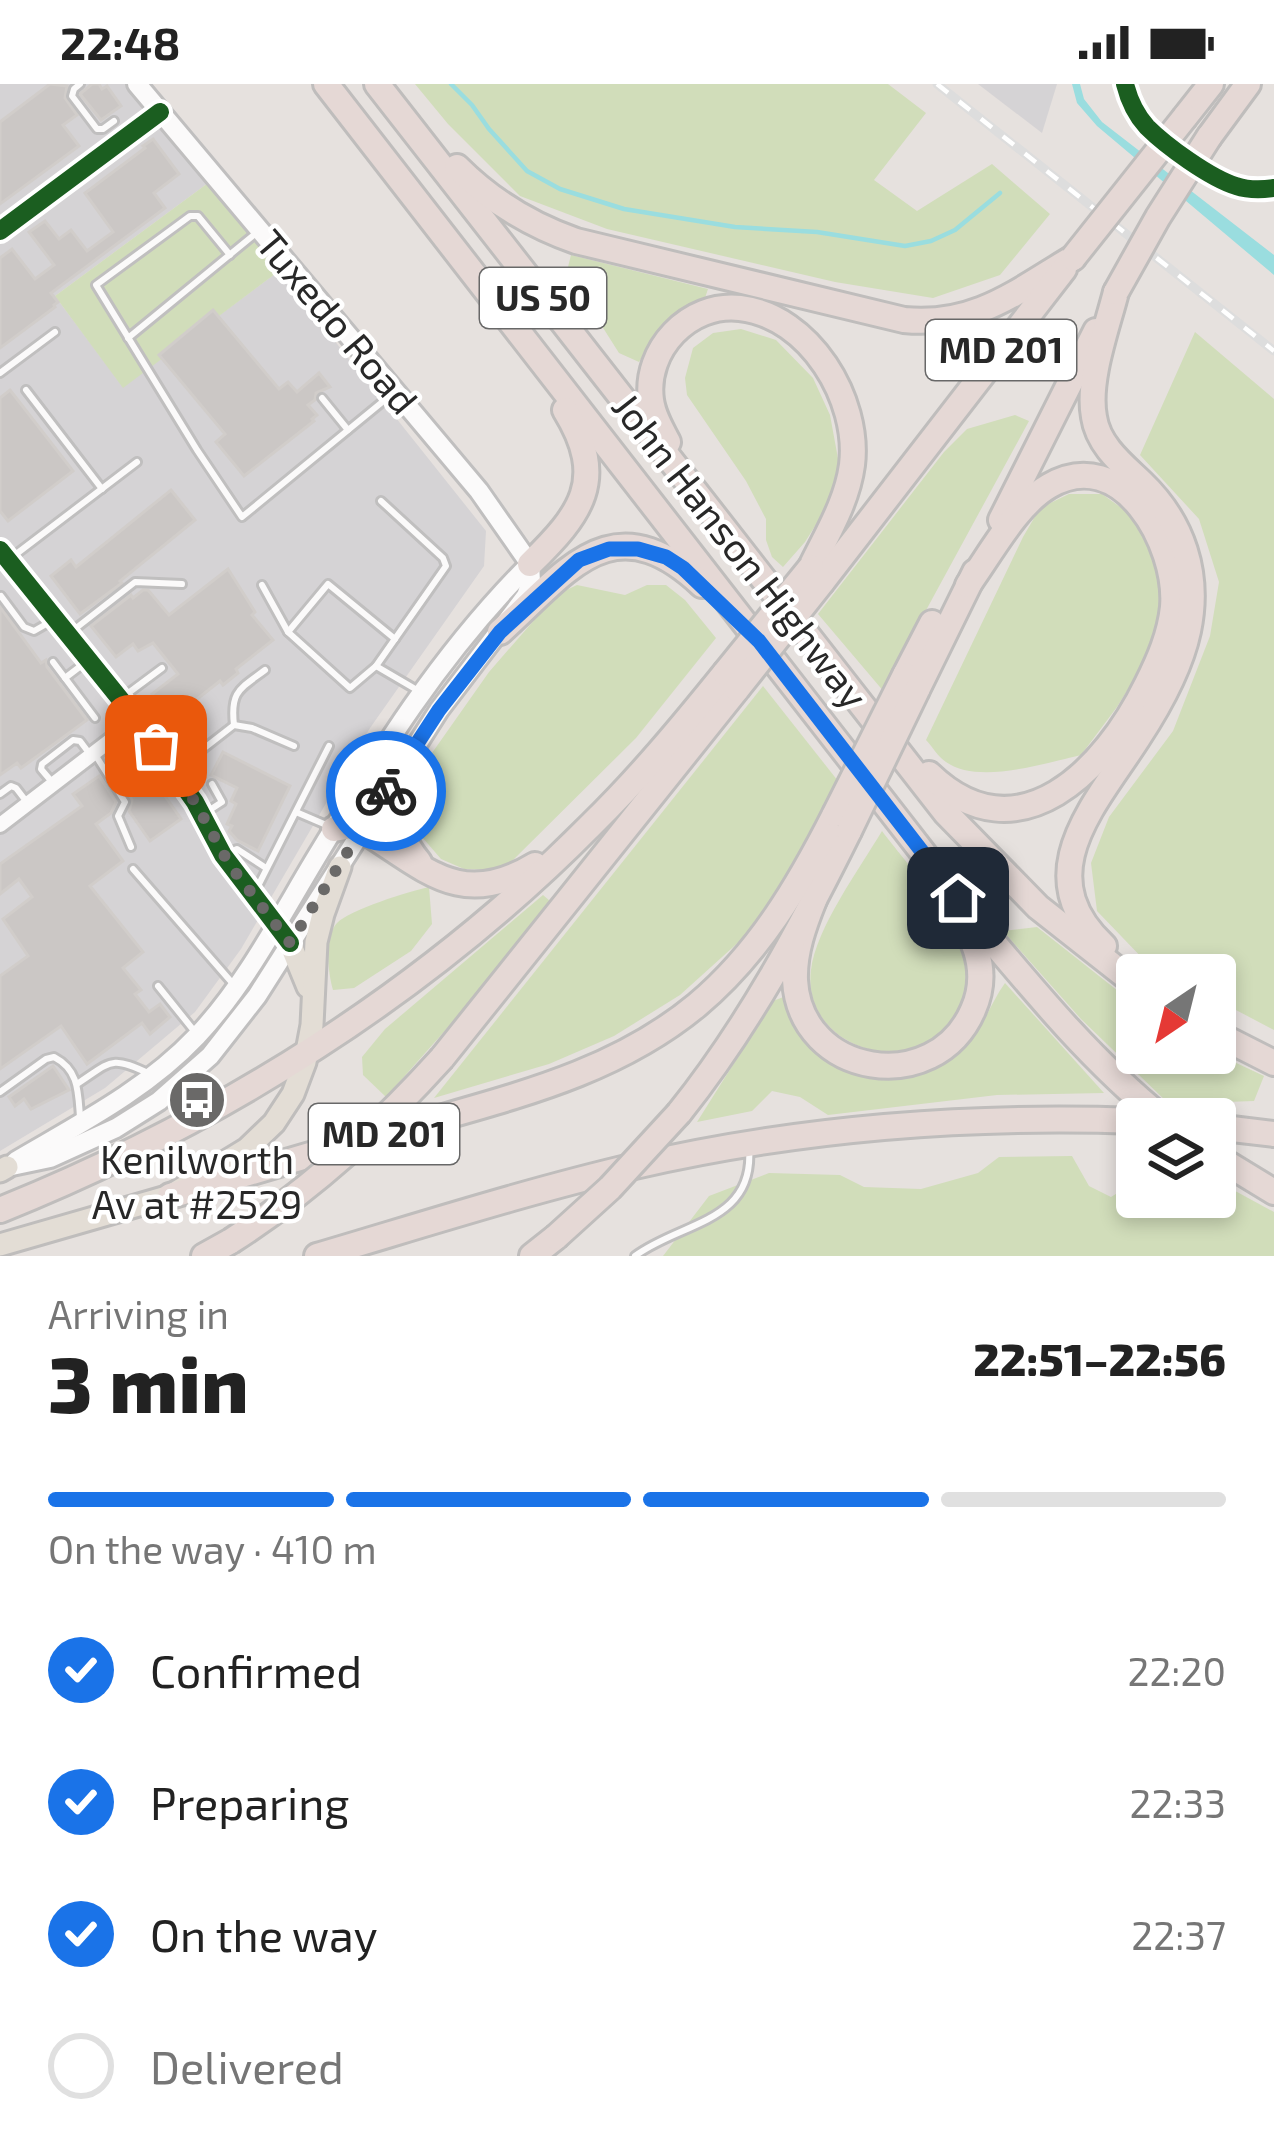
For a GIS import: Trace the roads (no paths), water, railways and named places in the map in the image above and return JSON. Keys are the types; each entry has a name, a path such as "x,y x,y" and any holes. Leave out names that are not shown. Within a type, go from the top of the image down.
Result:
{"highway":[{"name":"John Hanson Highway","path":"326,84 1030,986 1139,1098"},
{"name":"John Hanson Highway","path":"377,84 840,680 968,837 1060,926 1116,969"},
{"path":"377,84 458,169 498,203 550,231 590,244 916,321 949,320 982,311 1073,258"},
{"name":"MD 201","path":"817,574 928,442 1211,84"},
{"name":"MD 201","path":"911,682 934,618 1048,426 1158,217 1248,84"},
{"path":"1116,292 1094,384 1097,428 1108,448 1173,520 1192,574 1187,633 1170,681 1140,736 1087,814 1071,851 1072,892 1084,923 1116,956"},
{"path":"204,1256 295,1197 351,1151 442,1058 817,574 847,489 853,448 848,415 830,372 807,344 772,319 746,308 717,309 685,323 662,346 651,376 657,420 709,512"},
{"path":"515,326 578,431 586,466 574,517 530,565"},
{"path":"909,834 973,938 981,962 980,987 962,1029 944,1048 908,1064 869,1065 832,1048 812,1028 795,981 800,940 842,823 911,682 968,585 1048,426"},
{"path":"840,680 931,776 960,798 980,806 1012,808 1035,804 1070,786 1095,763 1130,716 1162,652 1170,626 1173,585 1160,536 1138,503 1118,488 1096,478 1067,478 1034,497 968,585"},
{"path":"530,565 556,568 609,549 629,548 666,557 759,641"},
{"path":"500,632 579,560"},
{"name":"MD 201","path":"0,1210 157,1138 308,1052 456,947 573,843 731,681"},
{"path":"401,766 399,826 410,851 435,875"},
{"name":"MD 201","path":"170,1196 531,1091 634,1049 697,1005 750,952 842,823"},
{"path":"334,829 363,830 435,875 463,886 495,884 573,843"},
{"path":"532,1256 627,1171 679,1113 744,1022 814,900"},
{"path":"1236,1044 1274,1063"},
{"path":"317,1256 592,1176 749,1144 941,1122 1116,1121"},
{"path":"1236,1129 1274,1134"},
{"path":"1236,1169 1274,1192"}],"main road":[{"name":"Tuxedo Road","path":"137,84 478,491 530,565"},
{"path":"2,1165 81,1124 153,1075 198,1035 340,867 401,766 526,596 530,565"},
{"path":"2,1165 50,1158 86,1143 131,1120 200,1067 236,1026 334,829 420,692 482,612 530,565"},
{"path":"170,1196 247,1149 266,1132 293,1094 308,1052 316,942 340,867"},
{"path":"283,933 311,999"},
{"name":"MD 201","path":"0,1245 170,1196"}],"street":[{"path":"1125,84 1148,128 1183,154 1238,187 1274,188"},
{"path":"0,230 160,112"},
{"path":"3,554 175,771 223,855 283,933"},
{"path":"0,825 137,720"}],"lane":[{"path":"80,84 72,96 97,129 115,121"},
{"path":"230,255 198,216 190,216 99,281 97,289 242,518 395,392"},
{"path":"128,338 260,230"},
{"path":"0,373 55,332"},
{"path":"26,390 102,489"},
{"path":"322,398 348,430"},
{"path":"3,554 137,462"},
{"path":"262,585 288,632 350,688 376,666 446,566 381,500"},
{"path":"68,634 135,582 182,584"},
{"path":"288,632 328,584 395,639"},
{"path":"2,596 34,631 56,619"},
{"path":"65,678 89,661"},
{"path":"53,662 95,718"},
{"path":"376,666 420,692"},
{"path":"121,700 162,668"},
{"path":"234,725 232,704 241,688 265,670"},
{"path":"149,705 191,758"},
{"path":"175,771 234,725 294,746"},
{"path":"53,784 41,770 42,764 73,740 80,741 125,802 118,816 131,847"},
{"path":"253,895 329,746"},
{"path":"109,776 131,758 152,772"},
{"path":"202,815 222,802 212,784"},
{"path":"0,794 11,786 28,804"},
{"path":"296,812 334,829"},
{"path":"223,855 238,849 267,869"},
{"path":"133,869 236,988"},
{"path":"158,986 198,1035"},
{"path":"0,1091 50,1058 66,1065 77,1084 81,1124"},
{"path":"77,1084 115,1061 153,1075"},
{"path":"635,1256 727,1208 747,1178 749,1144"}],"water":[{"path":"1072,84 1080,84 1084,99 1102,122 1274,255 1274,275 1097,126 1077,103"}],"waterway":[{"path":"451,84 527,171 560,189 624,209 905,246 955,230 1000,193"}],"railway":[{"path":"937,84 1274,351"}],"place":[{"name":"Kenilworth Av at #2529","path":"197,1100"}]}
